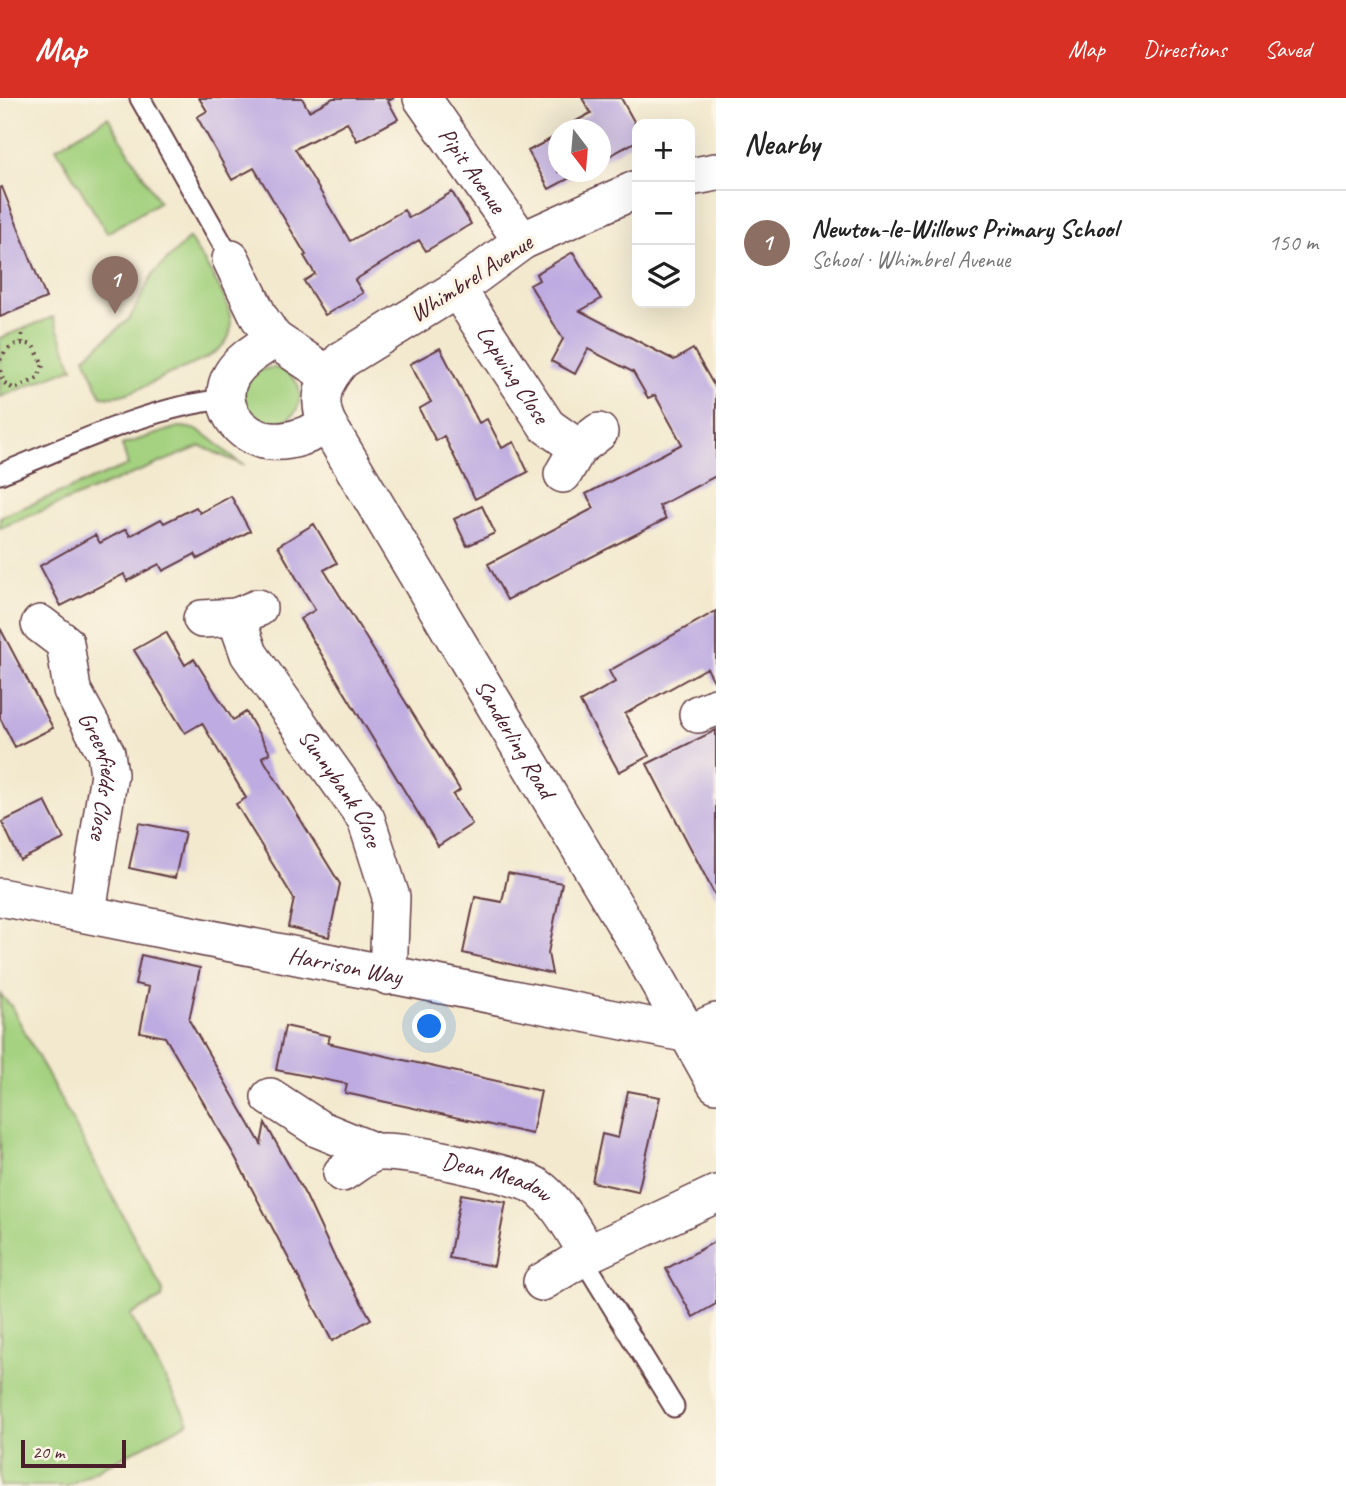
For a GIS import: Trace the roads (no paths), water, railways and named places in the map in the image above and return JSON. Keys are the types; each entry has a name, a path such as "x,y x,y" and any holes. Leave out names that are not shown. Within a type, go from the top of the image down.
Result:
{"street":[{"name":"Pipit Avenue","path":"422,98 522,241"},
{"path":"695,176 716,172"},
{"name":"Whimbrel Avenue","path":"326,397 342,360 457,289 522,241 632,191"},
{"path":"231,259 259,317 274,339 326,397 284,441 260,439 243,431 233,419 226,399 231,376 241,363 274,339"},
{"name":"Lapwing Close","path":"457,289 547,426 580,451"},
{"name":"Sanderling Road","path":"326,397 702,1028 716,1084"},
{"name":"Sunnybank Close","path":"232,615 249,654 366,819 391,897 388,976"},
{"name":"Greenfields Close","path":"63,635 72,690 106,753 109,774 87,912"},
{"name":"Harrison Way","path":"0,897 87,912 388,976 702,1028"},
{"name":"Dean Meadow","path":"270,1097 319,1129 375,1152 414,1154 512,1177 536,1186 557,1209 585,1255"},
{"path":"342,1173 375,1152"},
{"path":"542,1282 585,1255 716,1194"}],"lane":[{"path":"140,98 231,259"},
{"path":"0,474 131,421 188,403 226,399"},
{"path":"585,1255 674,1406"}],"place":[{"name":"Newton-le-Willows Primary School","path":"115,314"}]}
